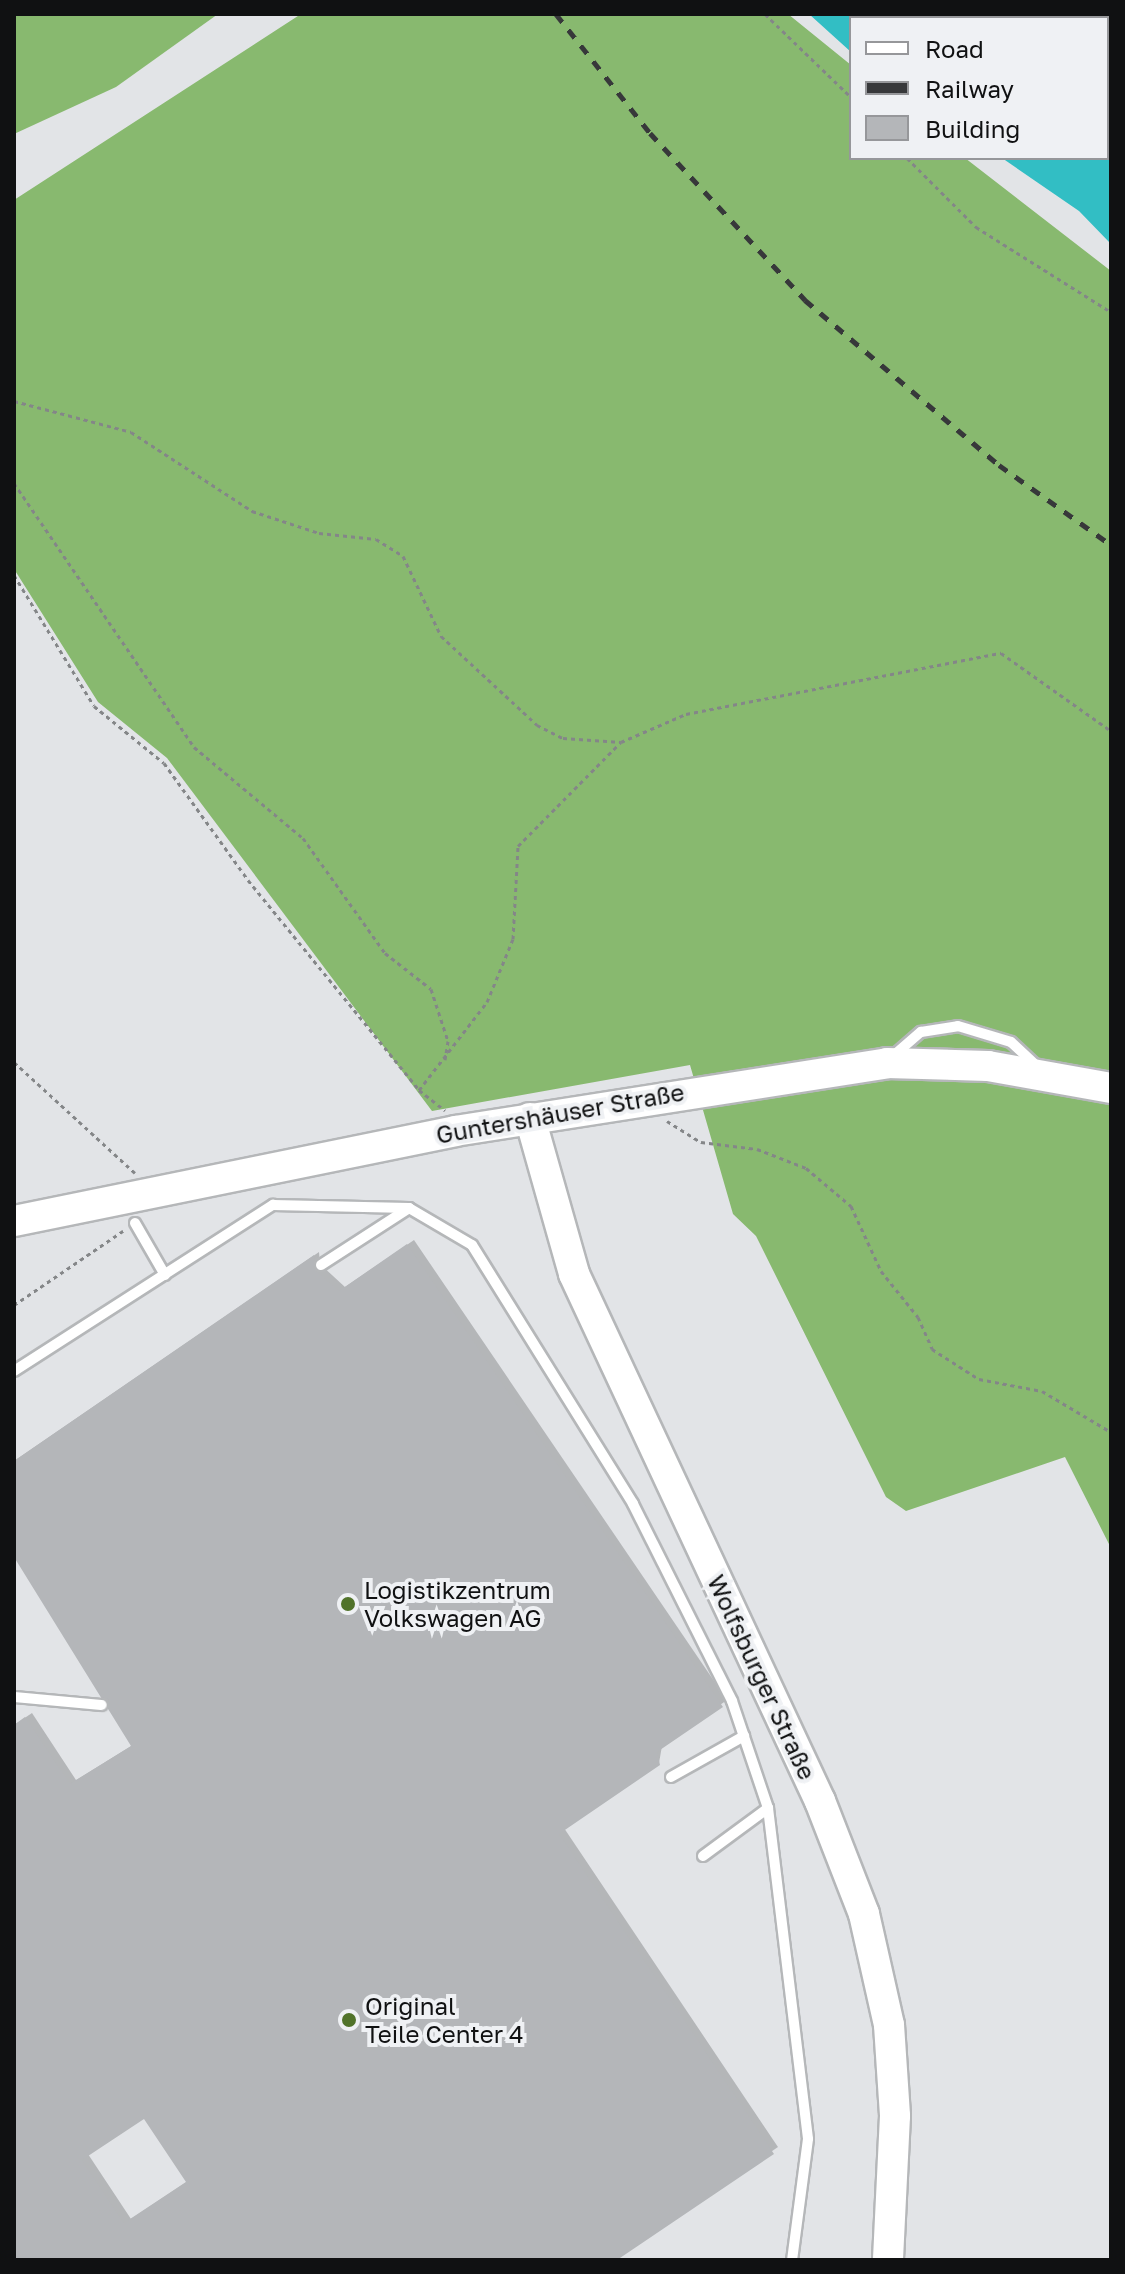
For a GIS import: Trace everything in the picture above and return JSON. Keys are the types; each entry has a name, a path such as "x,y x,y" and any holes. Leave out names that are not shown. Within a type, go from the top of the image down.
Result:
{"street":[{"name":"Guntershäuser Straße","path":"14,1221 139,1209 530,1118 887,1063 1043,1072 1111,1088"},
{"name":"Wolfsburger Straße","path":"530,1118 574,1274 820,1801 864,1914 892,2071 888,2260"}],"lane":[{"path":"14,1371 273,1205 409,1208 472,1245 585,1417 744,1736 768,1808 808,2139 792,2260"},
{"path":"321,1265 409,1208"},
{"path":"139,1209 165,1275"},
{"path":"14,1697 102,1705"},
{"path":"671,1777 744,1736"},
{"path":"703,1856 768,1808"}],"path":[{"path":"765,14 849,95"},
{"path":"909,160 976,227 1111,312"},
{"path":"14,401 131,432 252,511 319,533 376,539 403,556 441,636 537,725 563,738 621,742"},
{"path":"14,483 194,747 303,838 385,953 431,989 448,1041 444,1063"},
{"path":"14,575 94,706 164,763 419,1090 451,1115"},
{"path":"419,1090 444,1063 487,1002 513,939 518,846 621,742 686,714 1001,653 1111,731"},
{"path":"14,1062 138,1175 139,1209 14,1305"},
{"path":"654,1097 669,1123 701,1142 757,1149 806,1168 851,1206 881,1271 918,1317 932,1349 979,1379 1042,1391 1111,1432"}],"green space":[{"path":"14,14 218,14 116,87 14,134"},
{"path":"301,14 788,14 849,63 849,160 968,160 1111,271 1111,1548 1065,1457 906,1511 886,1497 756,1236 733,1214 690,1065 432,1111 167,758 98,702 14,569 14,200"}],"water":[{"path":"809,14 1050,16 849,16 849,50"},
{"path":"1109,68 1111,244 1079,211 1005,160 1109,160"}],"building":[{"path":"407,1244 723,1707 657,1752 660,1765 559,1834 774,2154 617,2260 14,2260 14,1725 25,1717 70,1784 131,1746 14,1557 14,1461 314,1255 315,1270 339,1291","holes":["144,2119 186,2182 124,2223 82,2160"]}],"railway":[{"path":"556,14 650,133 805,300 999,465 1111,545"}],"place":[{"name":"Logistikzentrum Volkswagen AG","path":"348,1604"},
{"name":"Original Teile Center 4","path":"349,2020"}]}
